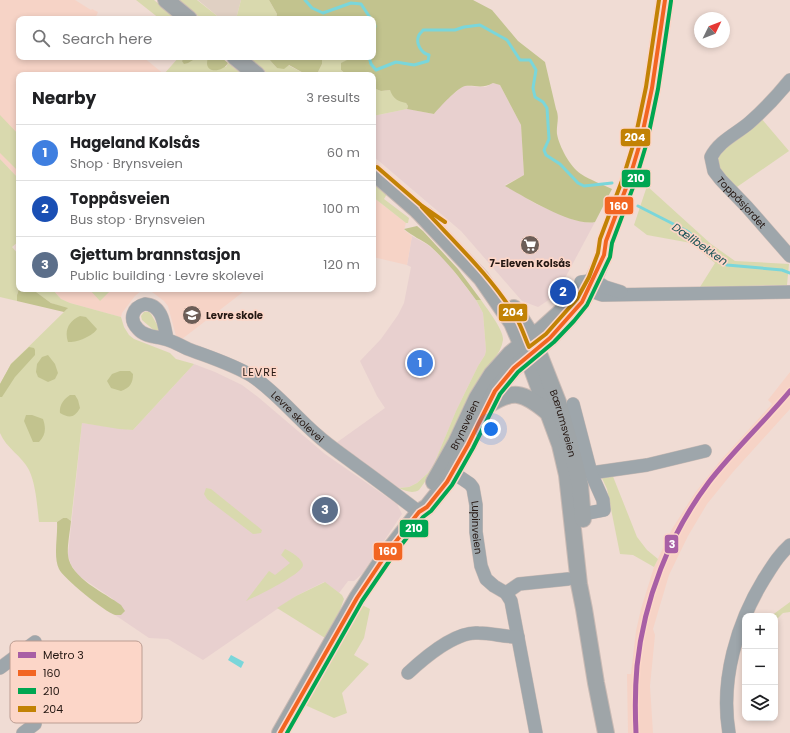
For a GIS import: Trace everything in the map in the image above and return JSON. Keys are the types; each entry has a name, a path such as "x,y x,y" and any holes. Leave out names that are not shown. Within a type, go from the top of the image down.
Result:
{"main road":[{"path":"166,0 185,16"},
{"name":"Brynsveien","path":"280,733 357,598 381,562 419,512 423,502 468,445 495,391 542,330 562,311 575,294 587,284 598,251 606,241 629,180 640,140 652,88 665,0"},
{"path":"239,60 253,72"},
{"name":"Bærumsveien","path":"376,175 418,211 439,224 463,246 483,267 502,291 558,402 580,485 577,515"},
{"name":"Brynsveien","path":"448,469 471,409 486,384 510,354 529,347"},
{"name":"Bærumsveien","path":"529,347 546,411 562,453 585,553 584,609 606,733"},
{"path":"487,406 498,399 514,395 530,399 546,411"}],"street":[{"name":"Toppåsjordet","path":"790,80 768,106 747,125 718,147 711,157 714,171 721,180 752,212 790,256"},
{"path":"587,284 602,295 790,292"},
{"name":"Levre skolevei","path":"167,339 240,369 253,377 272,392 334,449 419,512"},
{"name":"Bærumsveien","path":"573,404 591,474 603,500 604,510 577,515"},
{"path":"591,474 647,465 705,451"},
{"name":"Lupinveien","path":"448,469 470,484 473,488 476,505 476,532 481,566 486,578 494,586 506,593"},
{"path":"729,733 726,699 733,651 747,610 756,592 779,555 790,545"},
{"path":"536,733 511,601 506,593 519,584 568,579"},
{"path":"408,674 419,662 454,638 465,634 478,633 505,637 518,637"},
{"path":"0,668 10,661"},
{"path":"23,733 35,724"}],"shaded area":[{"path":"0,0 75,0 91,10 92,9 98,12 96,16 16,16 16,60 147,60 161,72 16,72 16,176 0,159"},
{"path":"198,0 241,0 237,16 217,16"},
{"path":"493,83 500,85 521,125 524,175 505,185 536,204 574,220 589,223 595,222 556,295 538,307 522,301 461,231 376,159 376,115 407,109 434,114 444,102 463,86 486,87"},
{"path":"376,199 406,223 404,230 412,236 407,265 376,258"},
{"path":"412,236 428,245 446,261 476,300 483,313 486,350 485,355 456,411 434,464 428,473 417,483 409,487 399,488 336,443 385,408 377,396 360,361 381,339 398,315 404,303 411,267 407,265"},
{"name":"Levre skole","path":"55,292 140,292 122,313 121,317 70,303 61,299"},
{"name":"Levre skole","path":"152,292 243,292 182,339 176,336 168,306"},
{"path":"194,364 242,385 325,454 397,504 402,514 362,574 354,581 348,581 339,593 324,582 296,596 203,660 168,639 149,638 115,615 121,615 113,599 79,576 71,565 68,555 82,423 133,430"},
{"path":"790,372 790,409 733,472 707,504 688,536 669,575 653,629 655,635 650,686 653,733 628,733 627,674 631,674 636,631 654,567 672,529 695,493 721,460 772,404 768,400"}],"green space":[{"path":"136,0 154,0 173,16 156,16"},
{"path":"178,0 197,0 217,16 198,16"},
{"path":"241,0 269,0 277,14 277,16 237,16"},
{"path":"269,0 473,0 492,10 518,41 545,62 558,115 558,139 569,161 581,174 612,189 595,222 574,220 562,216 536,204 505,186 524,175 521,125 500,85 493,83 482,86 462,87 453,94 434,114 407,109 408,106 406,103 396,99 390,90 381,91 376,89 376,72 343,72 341,70 341,63 347,60 376,60 376,16 277,16 277,14"},
{"path":"176,60 208,60 226,67 228,63 239,72 166,72"},
{"path":"182,60 193,60 184,64"},
{"path":"207,60 224,60 228,63 223,68 216,70 210,69 207,64"},
{"path":"251,60 270,60 277,68 288,65 301,72 266,72"},
{"path":"270,60 322,60 322,64 318,72 302,72 289,65 284,69 277,68"},
{"path":"322,60 348,60 341,70 343,72 318,72 322,64"},
{"path":"376,89 381,91 390,90 406,103 408,106 407,109 376,115"},
{"path":"0,115 16,132 16,169 0,153"},
{"path":"761,118 789,151 734,189 714,163 718,152"},
{"path":"0,159 16,176 16,244 12,247 16,252 16,292 18,292 17,301 0,297"},
{"path":"376,185 387,194 384,199 409,218 408,223 376,199"},
{"path":"647,186 711,244 735,261 789,264 787,285 700,287 715,263 691,243 647,235 634,225"},
{"path":"417,226 458,269 481,300 476,300 437,252 404,229"},
{"path":"18,292 36,292 51,303 68,308 64,312 17,301"},
{"path":"36,292 55,292 61,299 70,303 121,317 124,327 129,335 134,339 170,353 176,359 194,364 133,430 82,423 71,521 67,518 63,518 57,522 39,522 35,489 29,470 6,443 0,433 0,384 11,364 67,309 51,303"},
{"path":"92,292 109,292 100,301"},
{"path":"476,300 481,300 498,325 503,336 502,345 465,405 437,463 428,477 419,490 411,492 404,490 399,488 409,487 417,483 428,473 434,464 456,411 485,355 486,350 483,313"},
{"path":"144,312 149,312 151,314 160,330 156,332 142,320 141,316"},
{"path":"80,316 86,317 97,329 95,332 84,338 68,342 68,326 73,320"},
{"path":"29,347 34,348 35,355 15,377 2,397 0,397 0,384 11,364"},
{"path":"48,355 55,364 58,373 55,379 48,382 38,377 36,372 37,364 42,357"},
{"path":"120,371 130,371 133,374 130,385 121,391 111,388 107,381 112,374"},
{"path":"70,395 75,395 80,408 74,415 67,416 60,413 60,407 62,402"},
{"path":"26,415 32,415 43,419 45,431 39,442 33,442 24,421"},
{"path":"600,474 612,474 637,537 647,550 658,559 654,567 633,555 620,554 607,489"},
{"path":"206,488 211,489 262,530 261,533 253,534 207,499 204,494"},
{"path":"63,518 67,518 71,521 68,543 70,563 81,578 121,605 125,611 121,615 110,613 94,602 68,580 59,569 56,559 57,522"},
{"path":"285,549 293,553 301,560 303,565 301,569 278,585 246,601 269,571 275,575 290,563 281,555"},
{"path":"325,582 342,595 344,599 340,610 325,638 277,608 296,596"},
{"path":"790,602 790,612 783,613 778,618 778,613 775,613"},
{"path":"362,605 370,609 364,638 354,655 369,664 342,693 347,713 334,718 305,705"}],"water":[{"path":"231,655 244,662 241,668 228,660"}],"waterway":[{"name":"Dælibekken","path":"305,0 312,8 323,13 351,3 361,4 369,16"},
{"name":"Dælibekken","path":"370,60 376,70 396,62 414,65 428,61 429,55 421,50 418,44 419,35 423,30 455,30 480,25 507,40 520,60 530,60 536,70 533,88 535,97 543,102 547,108 549,139 544,150 546,155 560,164 578,183 584,186 612,183"},
{"name":"Dælibekken","path":"638,206 687,231 727,265 782,270 790,273"}],"metro line":[{"name":"3","path":"636,733 636,683 640,641 652,593 670,546 695,502 709,482 790,391"}],"transit line":[{"name":"204","path":"422,207 485,275 496,289 517,319 529,347 546,334 577,299 589,277 598,253 600,239 623,178 635,139 646,87 659,0"},
{"name":"160","path":"280,733 357,598 387,553 419,512 427,507 447,482 468,445 495,391 514,368 550,338 582,302 604,255 606,241 629,180 641,140 652,88 665,0"},
{"name":"210","path":"287,733 362,601 392,557 423,517 431,511 452,485 473,448 500,394 518,372 554,342 587,305 610,257 612,243 635,182 647,142 658,89 671,1"},
{"name":"204","path":"377,167 422,206 445,222"}],"place":[{"name":"7-Eleven Kolsås","path":"530,245"},
{"name":"Toppåsveien","path":"563,292"},
{"name":"Levre skole","path":"192,315"},
{"name":"Hageland Kolsås","path":"420,363"},
{"name":"Gjettum brannstasjon","path":"325,510"}],"district":[{"name":"LEVRE","path":"260,372"}]}
